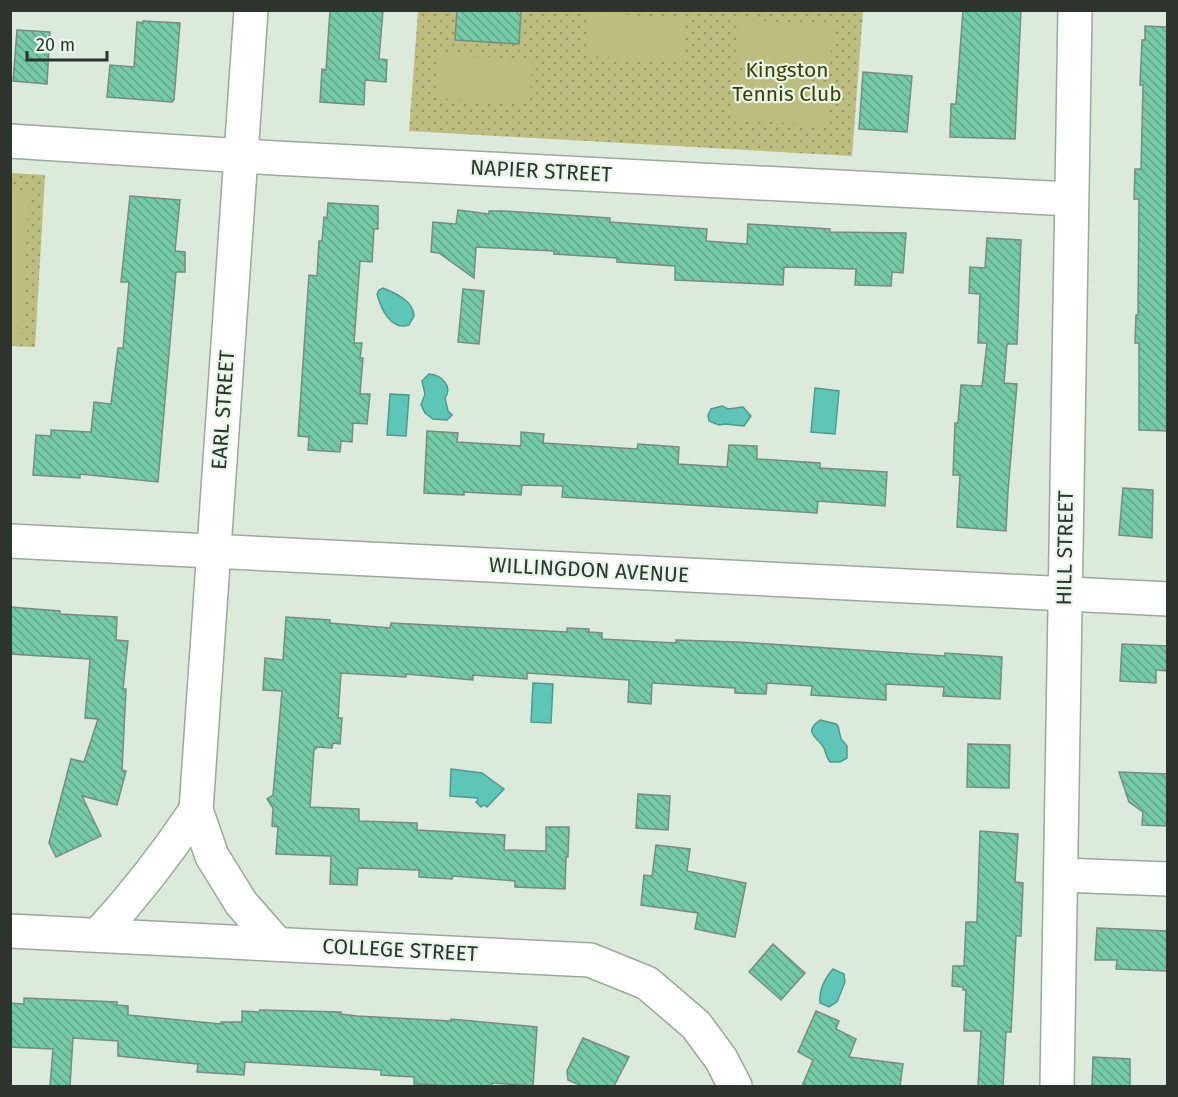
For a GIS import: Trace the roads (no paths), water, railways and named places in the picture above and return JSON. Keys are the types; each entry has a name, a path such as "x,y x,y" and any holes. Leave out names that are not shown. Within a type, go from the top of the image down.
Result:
{"street":[{"name":"EARL STREET","path":"251,10 196,810 212,856 241,903 277,944"},
{"name":"HILL STREET","path":"1057,1086 1075,10"},
{"name":"NAPIER STREET","path":"10,141 1071,199"},
{"name":"WILLINGDON AVENUE","path":"10,541 1167,599"},
{"name":"EARL STREET","path":"98,935 133,897 170,849 196,810"},
{"path":"1061,875 1167,879"},
{"name":"COLLEGE STREET","path":"10,931 590,960 647,983 696,1025 721,1059 735,1086"}],"water":[{"path":"383,288 403,298 411,306 414,316 409,325 397,325 388,317 377,294"},
{"path":"429,374 442,379 447,386 445,398 448,411 452,415 447,420 433,419 425,413 421,405 425,394 422,381"},
{"path":"815,388 839,391 835,434 811,432"},
{"path":"390,394 409,395 406,436 387,435"},
{"path":"722,406 728,409 743,407 751,416 744,426 719,425 709,421 708,415 711,409"},
{"path":"533,683 553,684 551,723 531,722"},
{"path":"820,720 838,726 841,739 847,746 847,758 840,762 830,762 824,748 812,732 812,728"},
{"path":"451,769 482,773 504,789 487,807 484,805 481,807 476,802 477,798 450,796"},
{"path":"833,969 844,974 845,982 837,1002 829,1007 820,1003 820,993 827,976"}],"park label":[{"name":"Kingston Tennis Club","path":"787,82"}]}
